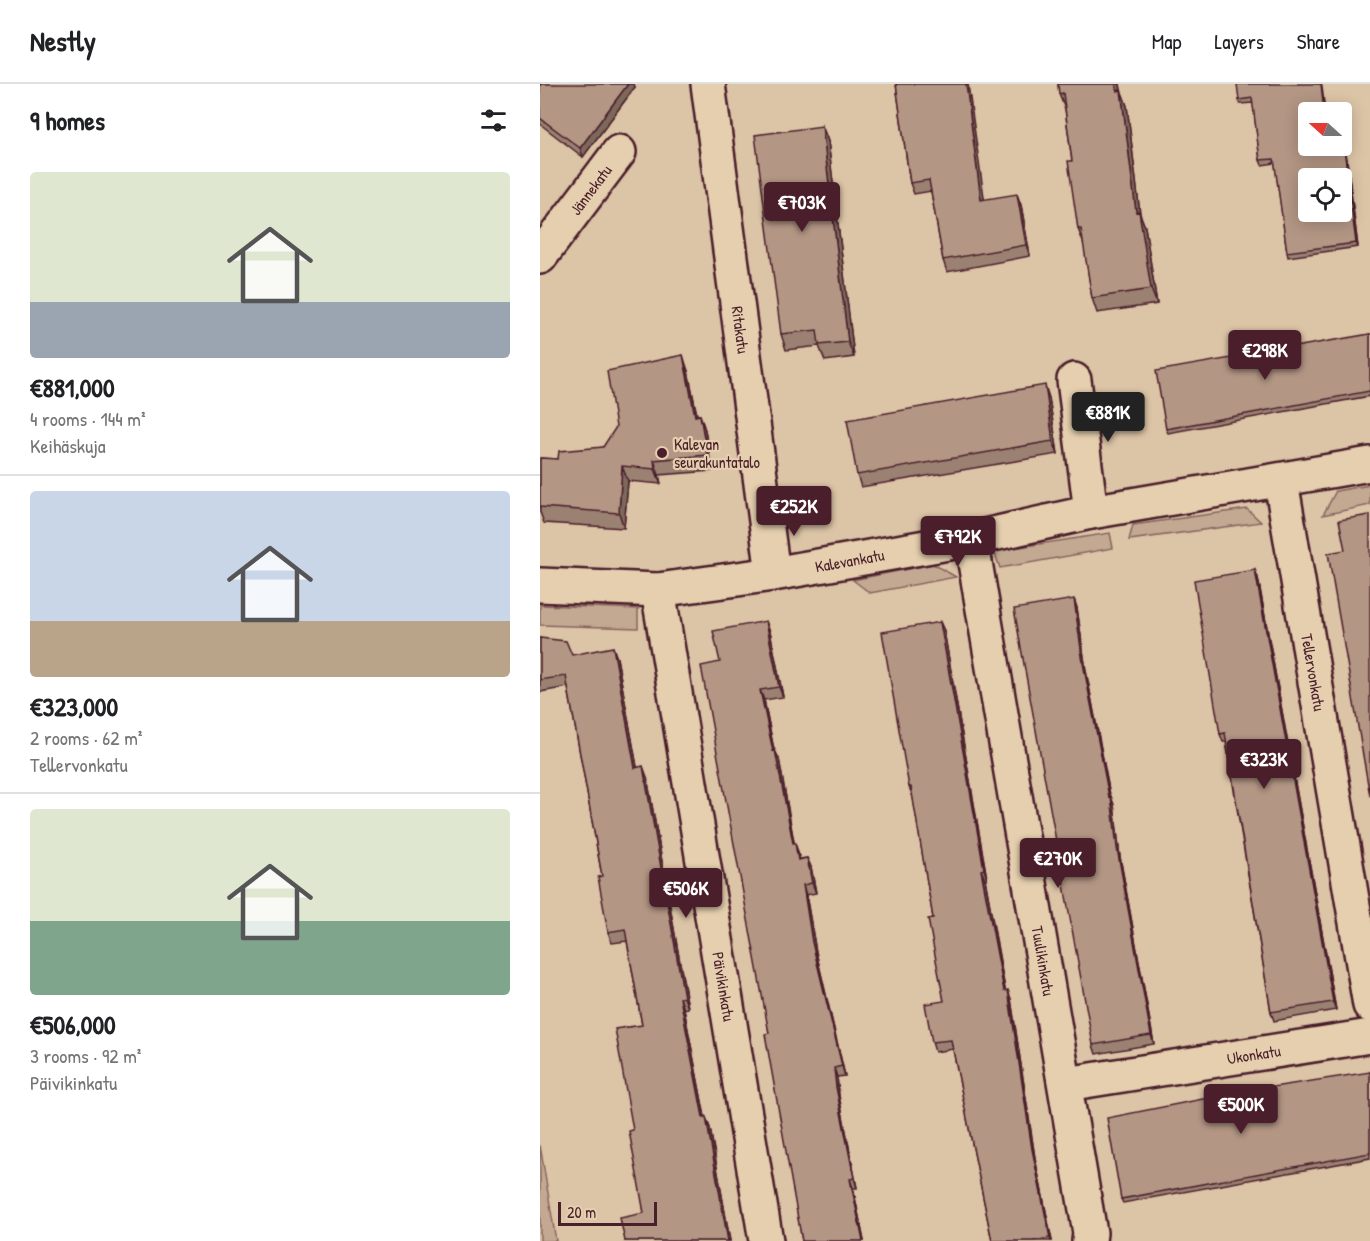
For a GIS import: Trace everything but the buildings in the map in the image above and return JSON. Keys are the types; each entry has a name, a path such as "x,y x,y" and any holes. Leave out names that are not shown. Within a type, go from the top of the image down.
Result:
{"street":[{"name":"Ritakatu","path":"708,84 773,574"},
{"name":"Jännekatu","path":"540,257 619,152"},
{"path":"1074,380 1091,512"},
{"name":"Kalevankatu","path":"540,585 658,590 773,574 971,539 1091,512 1370,464"},
{"name":"Tellervonkatu","path":"1281,481 1370,1005"},
{"name":"Tuulikinkatu","path":"971,539 1066,1084 1090,1233 1089,1241"},
{"name":"Päivikinkatu","path":"658,590 766,1241"},
{"name":"Ukonkatu","path":"1066,1084 1370,1036"}],"shaded area":[{"path":"1370,485 1370,505 1323,515 1336,491"},
{"path":"1247,509 1261,522 1129,540 1133,525"},
{"path":"1110,533 1113,548 1000,568 994,551"},
{"path":"933,564 956,577 870,593 853,580"},
{"path":"540,605 638,609 638,628 540,625"},
{"path":"540,1145 556,1241 540,1241"}],"place":[{"name":"Kalevan seurakuntatalo","path":"662,453"}]}
